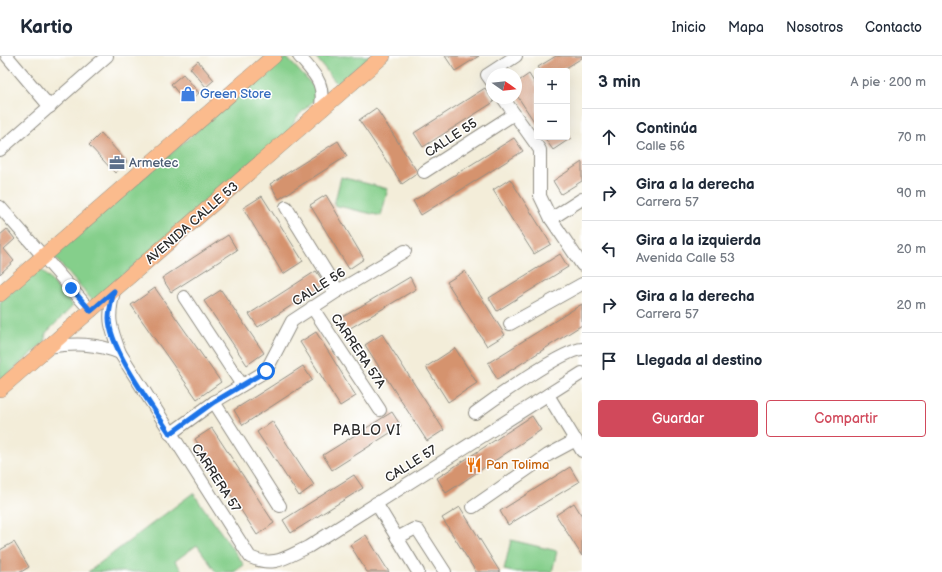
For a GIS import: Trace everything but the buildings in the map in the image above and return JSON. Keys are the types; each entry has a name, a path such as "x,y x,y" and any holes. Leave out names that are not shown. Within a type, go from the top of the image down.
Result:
{"main road":[{"path":"0,294 274,56"},
{"name":"AVENIDA CALLE 53","path":"0,389 383,56"}],"street":[{"path":"7,56 50,107"},
{"path":"0,150 107,56"},
{"path":"299,56 320,80 322,99 320,111"},
{"path":"502,68 516,56"},
{"path":"507,104 540,150 540,196 550,219 582,265"},
{"name":"CALLE 55","path":"424,172 514,114"},
{"path":"550,219 582,199"},
{"path":"0,207 91,311"},
{"path":"286,207 338,291"},
{"name":"CALLE 56","path":"170,434 214,402 266,371 292,321 312,307 405,251"},
{"path":"510,324 582,284"},
{"name":"CARRERA 57","path":"114,291 109,319 120,353 170,434 250,557"},
{"path":"184,297 242,385"},
{"name":"CARRERA 57A","path":"312,307 380,410"},
{"path":"49,346 85,344 105,347 120,353"},
{"path":"475,413 495,398 567,353 582,349"},
{"name":"CALLE 57","path":"250,557 260,562 272,563 308,547 582,373"},
{"path":"548,395 582,451"},
{"path":"214,402 280,506"},
{"path":"473,507 548,455 576,440"},
{"path":"376,503 418,572"},
{"path":"397,538 414,529 418,530 445,572"}],"green space":[{"path":"315,56 370,56 337,84"},
{"path":"287,58 317,90 315,99 297,117 289,131 93,301 53,256 275,63"},
{"path":"341,177 388,189 381,216 334,205"},
{"path":"40,268 73,306 46,333 44,343 0,381 0,302"},
{"path":"193,493 244,565 234,572 216,572 197,545 175,561 183,572 88,572"},
{"path":"511,540 557,551 552,572 513,572 504,570"}],"place":[{"name":"Green Store","path":"188,94"},
{"name":"Armetec","path":"117,163"},
{"name":"Pan Tolima","path":"474,465"}],"district":[{"name":"PABLO VI","path":"367,430"}],"route":[{"path":"71,288 91,311 114,291 110,306 109,319 120,353 170,434 214,402 266,371"}]}
